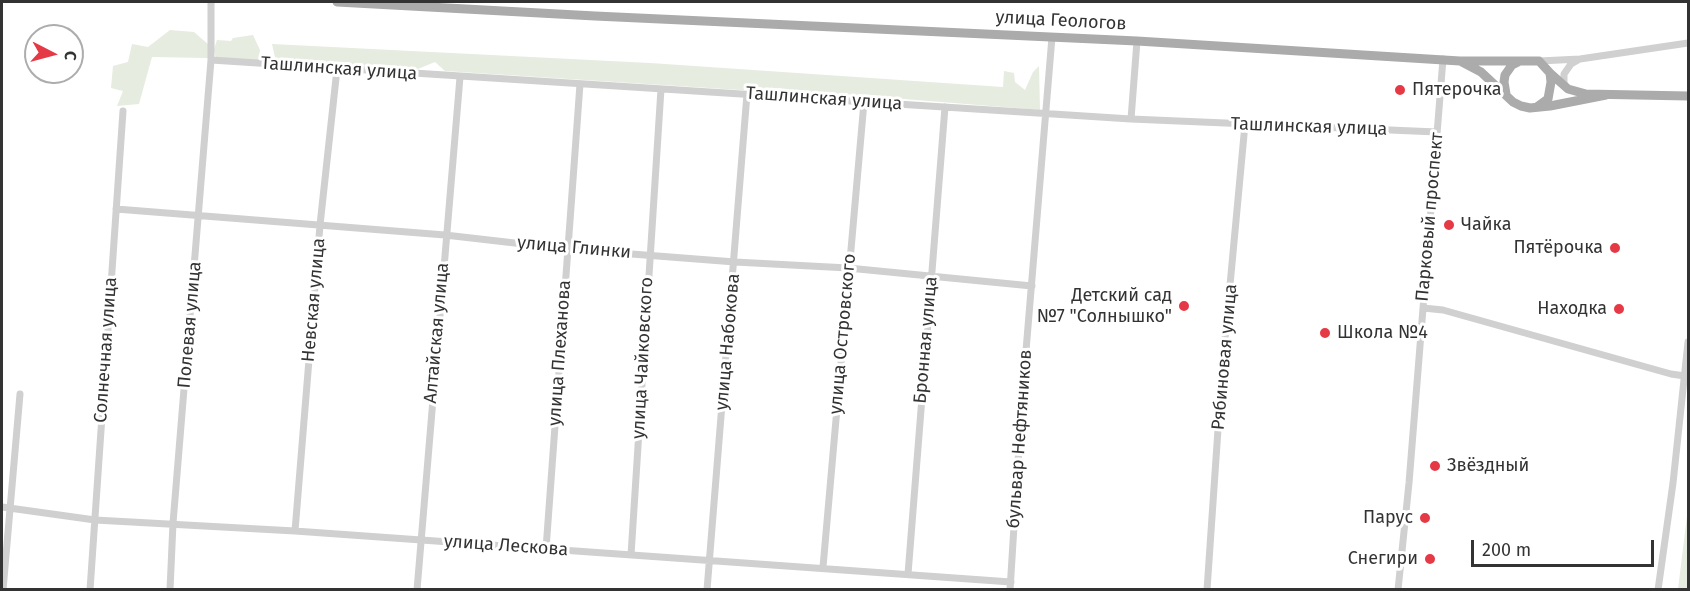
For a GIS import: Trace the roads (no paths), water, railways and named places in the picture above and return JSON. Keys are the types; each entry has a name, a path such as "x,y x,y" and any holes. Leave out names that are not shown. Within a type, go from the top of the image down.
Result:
{"main road":[{"name":"улица Геологов","path":"337,2 1137,41 1460,61 1518,62"},
{"path":"1460,61 1481,72 1521,106 1537,107 1606,95"},
{"path":"1507,96 1504,89 1505,75 1512,65 1518,62 1539,61 1568,89 1586,94 1689,96"},
{"path":"1537,107 1548,99 1550,73"}],"street":[{"name":"Полевая улица","path":"170,590 173,523 200,217 211,60 211,2"},
{"name":"бульвар Нефтяников","path":"1011,586 1022,399 1052,37"},
{"path":"1131,119 1137,41"},
{"path":"1539,61 1580,59 1689,43"},
{"name":"Парковый проспект","path":"1398,590 1443,59"},
{"path":"1568,89 1564,84 1564,74 1571,64 1580,59"},
{"name":"Ташлинская улица","path":"211,60 1131,119 1437,132"},
{"name":"Невская улица","path":"295,531 320,225 337,69"},
{"name":"Алтайская улица","path":"417,590 459,77"},
{"name":"улица Плеханова","path":"546,549 580,84"},
{"name":"улица Чайковского","path":"632,555 661,89"},
{"name":"улица Набокова","path":"707,590 747,94"},
{"name":"улица Островского","path":"823,567 864,102"},
{"name":"Бронная улица","path":"908,574 945,107"},
{"name":"Солнечная улица","path":"90,590 123,111"},
{"name":"Рябиновая улица","path":"1207,590 1222,371 1245,124"},
{"name":"улица Глинки","path":"116,209 445,235 567,249 848,268 1032,286"},
{"path":"1423,308 1443,310 1685,376"},
{"path":"1658,590 1689,342"},
{"path":"3,590 20,394"},
{"name":"улица Лескова","path":"2,507 95,520 173,523 823,567 1011,586"}],"place":[{"name":"Пятерочка","path":"1400,90"},
{"name":"Чайка","path":"1449,225"},
{"name":"Пятёрочка","path":"1615,248"},
{"name":"Детский сад №7 \"Солнышко\"","path":"1184,306"},
{"name":"Находка","path":"1619,309"},
{"name":"Школа №4","path":"1325,333"},
{"name":"Звёздный","path":"1435,466"},
{"name":"Парус","path":"1425,518"},
{"name":"Снегири","path":"1430,559"}]}
